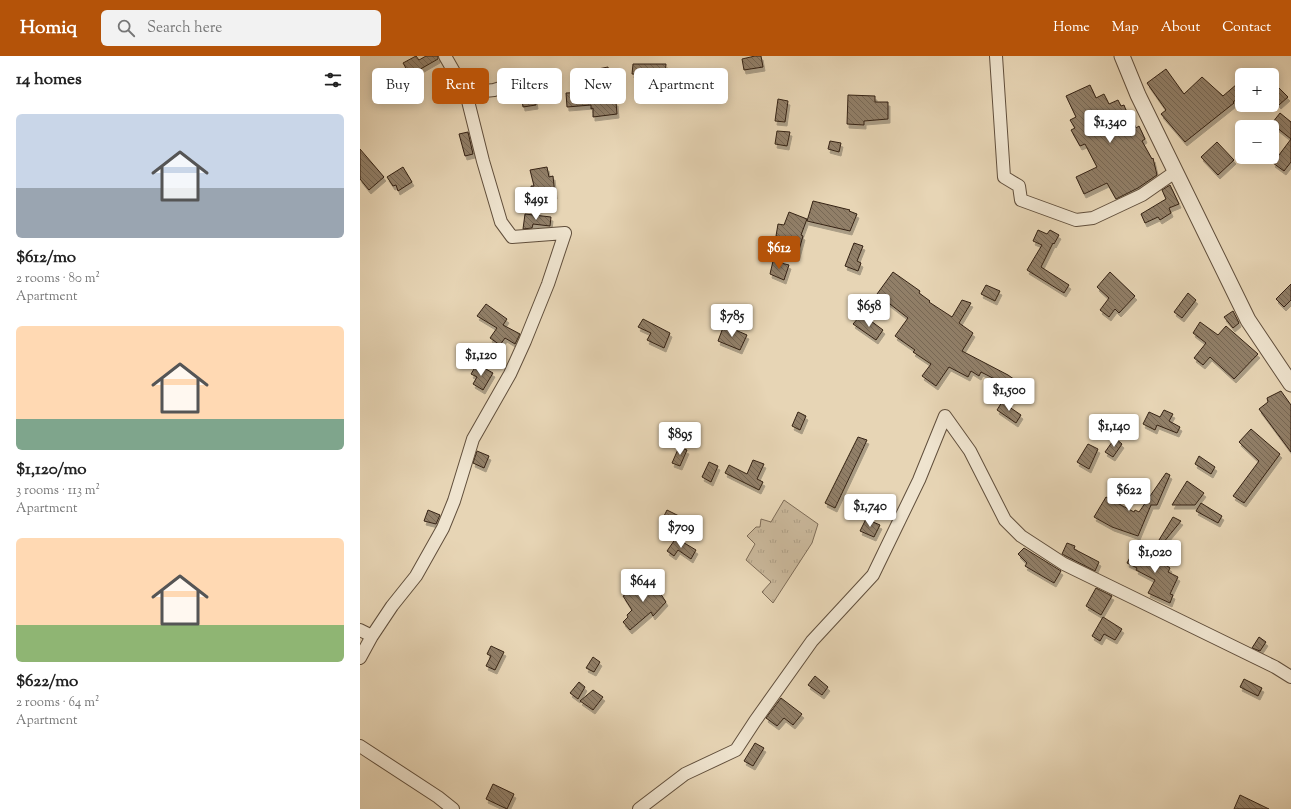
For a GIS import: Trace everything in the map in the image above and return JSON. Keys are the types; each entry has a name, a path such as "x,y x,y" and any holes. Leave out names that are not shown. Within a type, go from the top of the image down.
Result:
{"street":[{"path":"445,56 452,68"},
{"path":"996,56 1004,177 1019,186 1021,200 1076,220 1092,218 1142,195 1176,172"},
{"path":"1122,56 1138,95 1248,320 1291,384"},
{"path":"360,658 372,636 392,606 416,576 443,528 454,501 473,438 510,374 525,341 548,284 565,233 512,237 501,222 483,161 469,104"},
{"path":"639,809 685,774 736,750 755,720 812,641 873,575 919,480 945,416 970,451 1005,520 1021,536 1064,564 1275,666 1291,677"},
{"path":"360,630 372,636"},
{"path":"360,746 454,809"}],"green space":[{"path":"784,500 818,524 812,543 773,603 762,592 771,582 746,560 755,544 747,536 756,527 760,527 761,519 771,522"}],"building":[{"path":"416,56 419,60 426,56 438,56 438,59 422,68 406,68 403,63"},
{"path":"761,56 763,67 744,70 742,59"},
{"path":"633,64 666,64 666,68 634,68 634,74 632,74"},
{"path":"1166,69 1184,94 1202,77 1223,96 1235,86 1235,100 1233,102 1234,103 1185,142 1161,114 1166,110 1147,83"},
{"path":"1090,85 1096,98 1104,94 1109,104 1118,100 1121,106 1124,105 1129,118 1131,117 1136,128 1139,126 1145,139 1142,141 1152,159 1153,158 1157,175 1138,188 1116,199 1107,183 1084,194 1076,177 1097,167 1085,144 1080,146 1071,130 1075,128 1070,120 1076,117 1066,96"},
{"path":"1279,88 1288,97 1279,105"},
{"path":"566,93 570,93 570,104 616,104 617,114 593,117 593,108 591,109 591,105 567,107"},
{"path":"848,95 875,96 875,102 888,102 888,119 864,121 864,125 847,124"},
{"path":"778,99 788,101 785,122 775,121"},
{"path":"523,104 536,104 536,105 523,107"},
{"path":"1280,113 1291,122 1291,139 1279,129 1279,120 1274,120"},
{"path":"777,131 790,132 787,146 775,144"},
{"path":"468,132 473,154 465,156 459,134"},
{"path":"1291,139 1291,162 1284,171 1274,164 1279,164 1279,155"},
{"path":"830,141 841,143 839,152 828,149"},
{"path":"1217,142 1234,160 1218,175 1201,157"},
{"path":"360,149 384,177 369,190 360,179"},
{"path":"403,167 412,182 398,191 396,185 393,186 387,177"},
{"path":"547,167 549,177 553,176 555,195 532,197 531,186 534,186 530,170"},
{"path":"1170,185 1179,204 1169,208 1171,213 1160,220 1158,217 1145,223 1141,214 1166,199 1162,190"},
{"path":"813,201 850,210 849,211 857,214 850,231 807,221"},
{"path":"789,212 807,219 801,235 803,236 797,257 788,255 793,239 776,236 778,224 784,225"},
{"path":"525,214 551,217 550,226 533,224 532,228 523,229"},
{"path":"1038,230 1047,234 1050,230 1059,235 1054,244 1053,243 1041,267 1069,285 1064,293 1027,270 1042,245 1033,241"},
{"path":"854,243 863,246 857,261 861,263 858,271 845,266"},
{"path":"773,261 789,265 784,280 770,274"},
{"path":"893,272 920,291 919,293 930,301 929,302 952,317 962,300 971,303 959,323 973,333 962,351 1008,375 1018,382 1014,389 981,372 979,376 971,371 968,377 949,367 936,386 922,376 931,364 913,352 915,350 895,336 908,318 877,294"},
{"path":"1110,272 1135,296 1119,313 1115,309 1109,317 1100,310 1109,298 1097,287"},
{"path":"1291,284 1291,300 1284,307 1276,299"},
{"path":"986,285 1000,291 995,301 981,294"},
{"path":"1188,293 1196,300 1182,318 1174,312"},
{"path":"486,304 507,319 503,325 520,334 515,344 505,338 500,345 490,338 497,328 477,316"},
{"path":"1233,311 1239,323 1233,328 1224,317"},
{"path":"860,316 869,323 871,321 883,330 876,340 853,324"},
{"path":"643,319 670,333 664,348 647,340 651,333 638,327"},
{"path":"1200,322 1218,335 1226,326 1258,354 1234,379 1210,357 1203,365 1194,358 1206,343 1193,333"},
{"path":"724,325 747,335 740,350 718,341"},
{"path":"477,364 493,373 483,390 473,384 477,377 471,374"},
{"path":"1281,391 1291,405 1291,452 1259,409 1268,402 1267,398"},
{"path":"1002,402 1021,415 1016,423 997,410"},
{"path":"1164,410 1173,414 1169,421 1180,427 1177,433 1157,425 1155,430 1143,424 1149,412 1160,417"},
{"path":"798,412 806,416 800,430 792,426"},
{"path":"1251,429 1280,454 1244,503 1233,496 1259,461 1239,442"},
{"path":"858,437 867,440 835,508 825,503"},
{"path":"1115,438 1122,444 1113,457 1105,452"},
{"path":"1088,444 1098,449 1089,469 1077,462"},
{"path":"679,447 687,450 680,466 672,463"},
{"path":"477,451 489,456 484,468 473,463"},
{"path":"1199,456 1215,467 1211,474 1195,464"},
{"path":"753,460 764,464 757,479 763,482 759,490 725,473 729,465 747,474"},
{"path":"709,462 718,466 711,482 702,477"},
{"path":"1166,473 1170,475 1157,505 1151,505 1138,536 1112,527 1094,517 1106,497 1134,512 1135,510 1139,512"},
{"path":"1187,481 1204,493 1195,505 1172,505"},
{"path":"1201,503 1222,516 1218,523 1196,511"},
{"path":"428,510 440,515 436,524 424,521"},
{"path":"667,510 679,516 673,529 661,522"},
{"path":"1173,517 1181,521 1163,543 1159,540"},
{"path":"866,519 880,525 874,537 860,531"},
{"path":"676,538 696,550 691,559 678,550 674,556 667,551"},
{"path":"1067,543 1075,546 1074,549 1099,562 1095,571 1062,554"},
{"path":"1024,548 1061,571 1054,583 1025,566 1027,563 1018,554"},
{"path":"1135,548 1157,559 1170,568 1168,572 1178,577 1170,594 1173,595 1170,603 1148,593 1155,580 1136,570 1137,568 1127,563"},
{"path":"651,579 666,602 653,616 651,612 630,630 623,622 632,610 623,596"},
{"path":"1096,588 1112,596 1101,615 1086,606"},
{"path":"1103,617 1122,629 1115,640 1104,634 1100,641 1092,636"},
{"path":"1259,637 1266,642 1260,651 1252,648"},
{"path":"491,646 504,652 495,670 486,666 491,656 487,654"},
{"path":"593,657 600,662 594,672 586,668"},
{"path":"815,676 828,687 822,695 808,685"},
{"path":"1244,679 1262,688 1258,696 1240,687"},
{"path":"579,682 585,687 578,699 570,693"},
{"path":"593,690 603,697 593,710 580,701"},
{"path":"781,698 802,714 793,725 784,718 777,726 766,718"},
{"path":"755,743 764,748 753,766 744,761"},
{"path":"493,784 514,794 507,809 486,799"},
{"path":"1240,795 1269,809 1234,809"}]}
